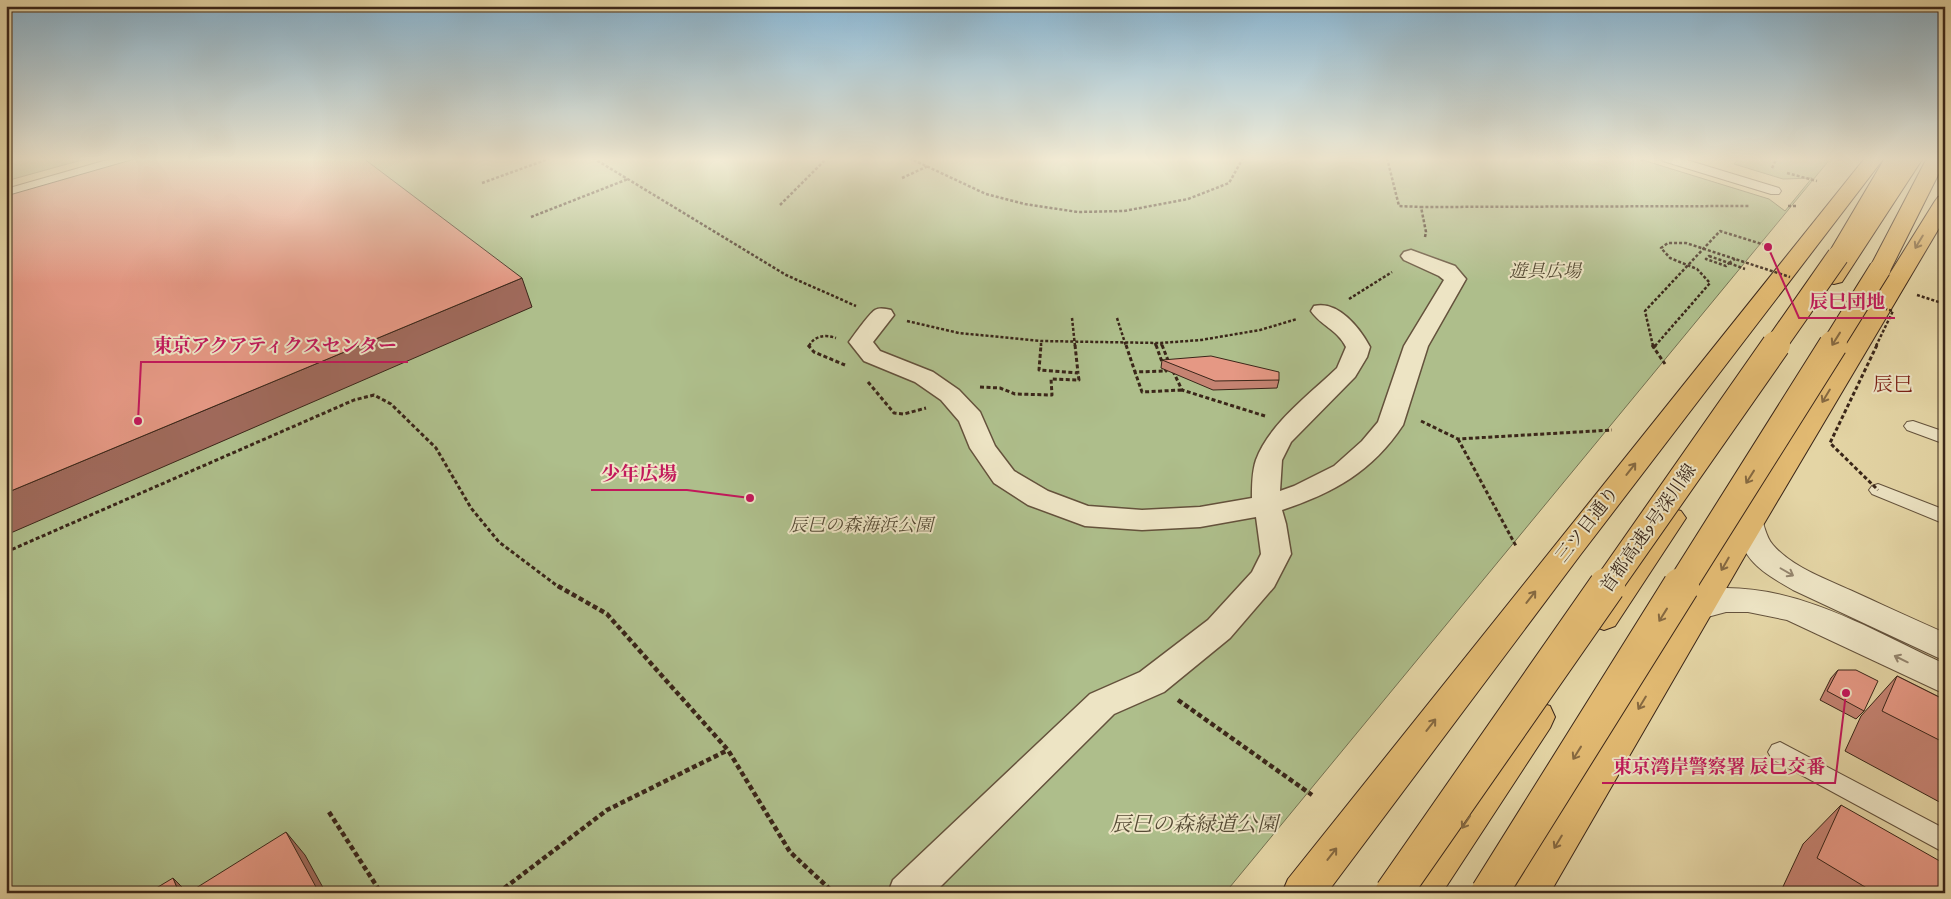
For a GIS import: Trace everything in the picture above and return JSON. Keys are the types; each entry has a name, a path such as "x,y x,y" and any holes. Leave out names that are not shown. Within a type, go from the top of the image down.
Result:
{"main road":[{"name":"三ツ目通り","path":"1302,893 1570,546 1842,200"},
{"name":"首都高速9号深川線","path":"1393,893 1838,256 1871,200"},
{"path":"1418,893 1886,200"},
{"path":"1880,268 1915,200"},
{"path":"1489,893 1924,200"},
{"path":"1527,893 1700,607 1749,521 1945,201"}],"street":[{"path":"883,315 861,342 872,356 924,377 950,395 971,418 983,448 1004,477 1038,498 1086,516 1142,520 1200,517 1266,505 1304,493 1344,472 1378,440 1390,424 1416,346 1456,279 1447,271 1411,256"},
{"path":"907,893 1102,704 1152,682 1218,629 1263,579 1276,554 1272,524 1266,505 1266,476 1269,460 1280,438 1346,372 1355,357 1358,347 1353,335 1341,323 1322,311"},
{"path":"1749,521 1753,540 1762,554 1781,569 1804,582 1945,648"},
{"path":"1700,607 1726,600 1748,600 1792,609 1818,619 1945,680"}],"lane":[{"path":"1913,426 1945,438"},
{"path":"1878,490 1945,517"},
{"path":"1780,752 1945,842"},
{"path":"1943,893 1945,886"}],"path":[{"path":"531,217 575,200"},
{"path":"662,200 786,275 835,298 883,315 959,332 1075,343 1160,343 1201,340 1260,330 1322,311 1355,297 1389,274 1411,256 1424,242 1426,232 1421,207"},
{"path":"780,205 785,200"},
{"path":"1009,200 1078,212 1114,211 1182,200"},
{"path":"1397,200 1399,206 1421,207 1752,206"},
{"path":"1781,206 1796,206"},
{"path":"1664,364 1653,348 1645,311 1720,231 1764,245"},
{"path":"1735,258 1730,262 1726,266 1706,259 1709,256 1727,262 1736,266 1745,269"},
{"path":"1072,318 1078,373"},
{"path":"1118,318 1142,392 1182,390 1292,425"},
{"path":"1135,372 1166,371 1154,343"},
{"path":"1160,343 1182,390"},
{"path":"6,552 354,400 374,395 391,404 436,448 471,508 499,542 562,589 607,614 728,750 790,852 834,893"},
{"path":"1396,408 1458,439 1612,430"},
{"path":"1458,439 1516,546"},
{"path":"1152,682 1312,795"},
{"path":"498,893 607,810 728,750"},
{"path":"329,812 381,893"}],"green space":[{"name":"辰巳の森海浜公園","path":"41,200 1770,200 1785,211 1794,200 1796,200 1225,893 6,893 6,210"}],"building":[{"path":"6,200 419,200 522,278 6,493"},
{"path":"1211,356 1279,372 1279,380 1215,381 1162,360"},
{"path":"1838,670 1856,670 1878,681 1864,711 1827,691"},
{"path":"1897,676 1945,700 1945,743 1882,711"},
{"path":"1841,805 1945,864 1945,875 1939,893 1875,893 1817,858"},
{"path":"286,832 316,887 307,893 188,893"},
{"path":"173,878 179,893 148,893"}],"place":[{"name":"辰巳団地","path":"1768,247"},
{"name":"東京アクアティクスセンター","path":"138,421"},
{"name":"少年広場","path":"750,498"},
{"name":"東京湾岸警察署 辰巳交番","path":"1846,693"}],"district":[{"name":"辰巳","path":"1893,384"}],"park label":[{"name":"遊具広場","path":"1545,271"},
{"name":"辰巳の森緑道公園","path":"1194,824"}]}
